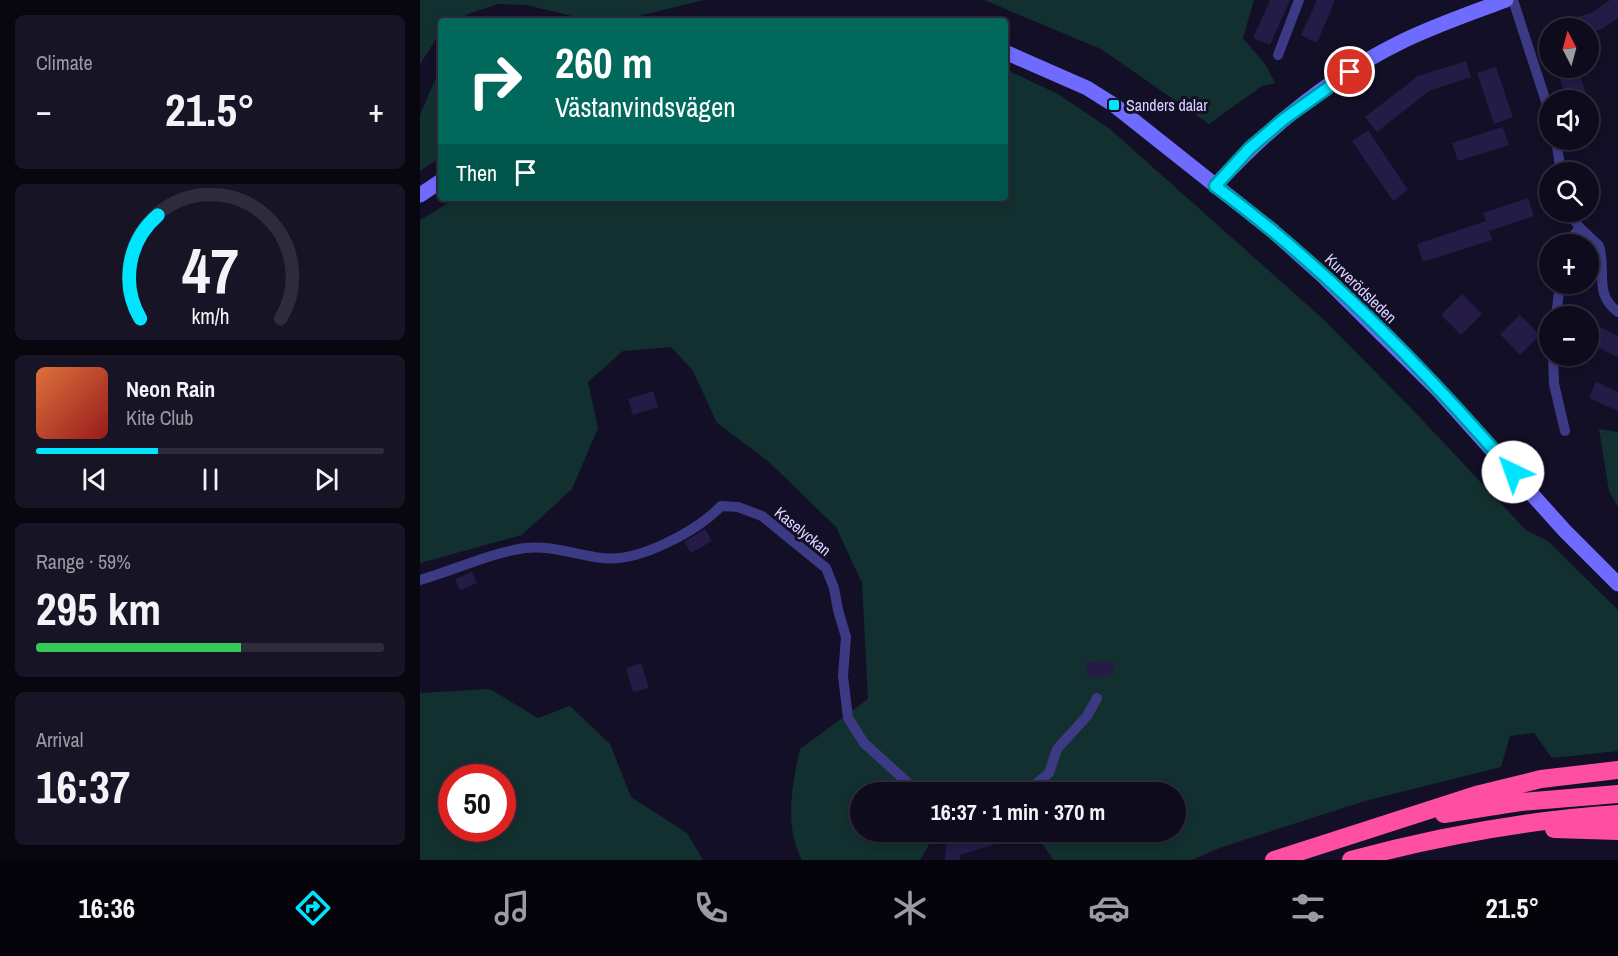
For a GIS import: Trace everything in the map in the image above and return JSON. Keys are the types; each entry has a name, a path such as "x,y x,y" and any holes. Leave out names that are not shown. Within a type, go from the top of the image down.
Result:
{"highway":[{"path":"1274,860 1476,795 1542,779 1618,770"},
{"path":"1336,840 1447,813 1520,802 1618,794"},
{"path":"1351,860 1480,829 1618,814"},
{"path":"1480,829 1618,831"}],"main road":[{"path":"1215,186 1250,148 1300,105 1367,60 1433,28 1506,0"},
{"name":"Kurverödsleden","path":"1008,53 1087,88 1114,105 1273,231 1379,330 1618,584"},
{"path":"420,195 438,183"}],"street":[{"path":"1278,56 1299,0"},
{"path":"1512,0 1542,90"},
{"path":"1576,222 1599,246 1602,289 1606,300 1618,312"},
{"path":"1575,234 1580,228"},
{"path":"1553,366 1554,384 1565,430"},
{"name":"Kaselyckan","path":"420,580 525,548 546,548 604,559 627,556 655,549 710,517 721,506 738,507 762,516 826,568 834,588 837,610 846,637 843,676 848,718 864,743 907,782"},
{"path":"1038,782 1049,773 1057,749 1087,716 1098,698"}],"green space":[{"path":"420,0 704,0 630,18 580,18 526,5 498,4 461,18 438,18 438,37 420,64"},
{"path":"984,0 1254,0 1243,38 1266,65 1275,83 1262,86 1209,124 1101,49"},
{"path":"1008,70 1058,94 1110,129 1323,319 1526,530 1548,541 1618,610 1618,751 1552,758 1534,733 1510,736 1501,767 1365,801 1222,847 1191,860 1053,860 1041,842 1186,842 1186,782 850,782 850,842 931,842 920,860 802,860 796,847 791,820 792,791 800,749 868,699 862,583 836,527 769,462 717,423 693,371 671,347 623,351 588,382 598,428 572,489 522,535 420,563 420,220 451,201 1008,201"},
{"path":"438,73 438,159 420,171 420,115"},
{"path":"1599,429 1618,432 1618,507 1609,491"},
{"path":"420,687 421,693 490,689 538,718 570,706 610,744 631,797 687,833 703,860 420,860"}],"building":[{"path":"1270,0 1290,0 1270,45 1253,38"},
{"path":"1317,0 1335,0 1317,43 1301,35"},
{"path":"1610,0 1618,0 1618,18 1600,30 1599,18 1574,18 1591,13"},
{"path":"1466,61 1471,77 1429,91 1377,132 1365,117 1418,76"},
{"path":"1496,67 1513,117 1494,124 1477,73"},
{"path":"1559,78 1581,78 1585,90 1564,90"},
{"path":"1503,127 1509,145 1458,161 1452,143"},
{"path":"1368,130 1408,190 1393,201 1352,141"},
{"path":"1528,198 1534,216 1489,231 1492,240 1423,262 1417,244 1486,221 1483,213"},
{"path":"1462,294 1482,314 1461,335 1441,315"},
{"path":"1520,315 1539,336 1520,355 1500,334"},
{"path":"1599,326 1618,336 1618,357 1599,348"},
{"path":"1596,382 1618,392 1618,411 1589,398"},
{"path":"653,391 658,407 633,415 628,399"},
{"path":"705,529 712,541 691,553 684,542"},
{"path":"472,572 477,583 460,590 455,579"},
{"path":"1113,661 1114,675 1087,677 1086,662"},
{"path":"641,663 649,688 633,692 626,668"},
{"path":"946,842 996,842 996,844 960,855 960,860 945,860"}],"place":[{"name":"Sanders dalar","path":"1114,105"}],"route":[{"path":"1350,72 1300,105 1250,148 1215,186 1273,231 1323,276 1379,330 1513,472"}]}
